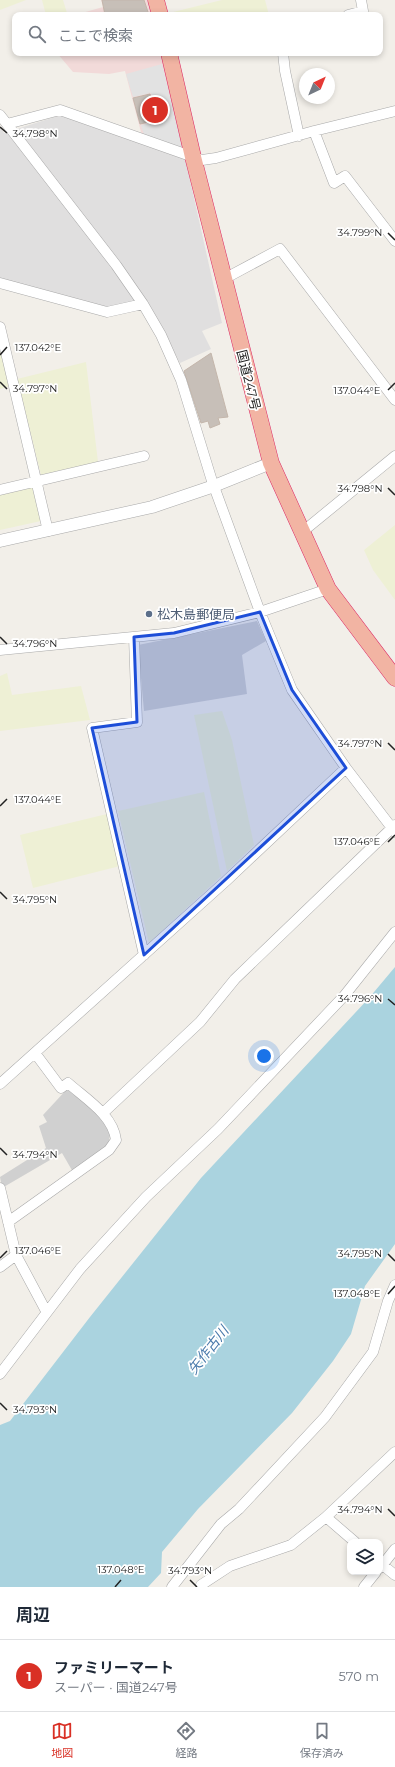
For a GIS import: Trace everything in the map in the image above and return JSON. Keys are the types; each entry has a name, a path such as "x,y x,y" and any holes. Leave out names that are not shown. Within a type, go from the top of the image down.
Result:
{"highway":[{"path":"156,0 159,12"},
{"name":"国道247号","path":"170,56 193,157 270,463 328,589 395,678"}],"street":[{"path":"360,12 364,11 361,0"},
{"path":"283,56 285,71 299,136"},
{"path":"7,124 60,110 202,160 216,158 314,131 395,111"},
{"path":"0,115 116,265 143,304 161,335 181,380 214,486 260,612 292,690 346,768 394,829 235,979 200,1022 103,1113"},
{"path":"314,131 334,183 345,176 395,241"},
{"path":"224,279 280,249 395,400"},
{"path":"0,283 107,312 143,304"},
{"path":"0,327 48,531"},
{"path":"0,490 144,456"},
{"path":"301,533 395,456"},
{"path":"0,541 152,507 214,486 270,463"},
{"path":"0,650 174,633 260,612 328,589"},
{"path":"134,637 137,722 92,728 144,955"},
{"path":"0,1084 226,881 346,768"},
{"path":"0,1374 46,1311 80,1269 146,1197 218,1129 344,996 395,932"},
{"path":"8,1222 109,1150 116,1140 115,1130 103,1113 68,1083 61,1088 35,1053"},
{"path":"0,1188 16,1255 46,1311"},
{"path":"0,1267 16,1255"},
{"path":"172,1587 221,1524 239,1509 325,1417 374,1352 388,1301 395,1285"},
{"path":"201,1585 230,1566 291,1545 326,1517 395,1452"},
{"path":"326,1517 352,1539"},
{"path":"383,1563 395,1549"},
{"path":"383,1569 395,1575"},
{"path":"364,1587 374,1575"}],"highlighted area":[{"path":"260,612 292,690 346,768 144,955 92,728 137,722 134,637 174,633"}],"shaded area":[{"path":"101,0 148,0 150,12 86,12 103,7"},
{"path":"60,56 162,56 185,152 142,136 125,71 109,74 73,72"},
{"path":"162,64 183,148 144,135 141,125 158,121 151,93 133,97 126,74"},
{"path":"61,115 185,158 222,323 202,331 211,349 180,363 147,301 105,308 0,278 0,127 4,133"},
{"path":"257,621 266,641 242,655 247,694 144,711 138,645"},
{"path":"68,1088 101,1116 111,1128 108,1147 73,1172 62,1153 2,1188 0,1177 46,1148 39,1126 47,1122 43,1115"}],"green space":[{"path":"0,0 26,0 0,10"},
{"path":"42,0 63,0 67,12 45,12"},
{"path":"222,0 265,0 268,12 173,12"},
{"path":"0,347 10,386 0,389"},
{"path":"86,362 98,462 41,475 17,379"},
{"path":"33,487 41,521 0,530 0,495"},
{"path":"395,525 395,600 373,570 364,550"},
{"path":"7,673 12,695 81,686 90,720 0,731 0,676"},
{"path":"222,711 232,740 254,845 227,871 194,715"},
{"path":"204,792 221,876 149,943 118,811"},
{"path":"107,814 120,866 33,888 20,835"}],"water":[{"name":"矢作古川","path":"395,967 395,1244 365,1286 351,1334 333,1361 292,1413 198,1509 162,1552 161,1573 148,1587 0,1587 0,1425 10,1421 90,1317 201,1178 369,998"}],"building":[{"path":"102,0 144,0 148,12 104,12"},
{"path":"150,94 157,120 140,124 133,98"},
{"path":"211,353 228,417 218,418 220,424 210,428 208,421 201,423 184,371"}],"place":[{"name":"ファミリーマート","path":"155,110"},
{"name":"松木島郵便局","path":"149,614"}]}
